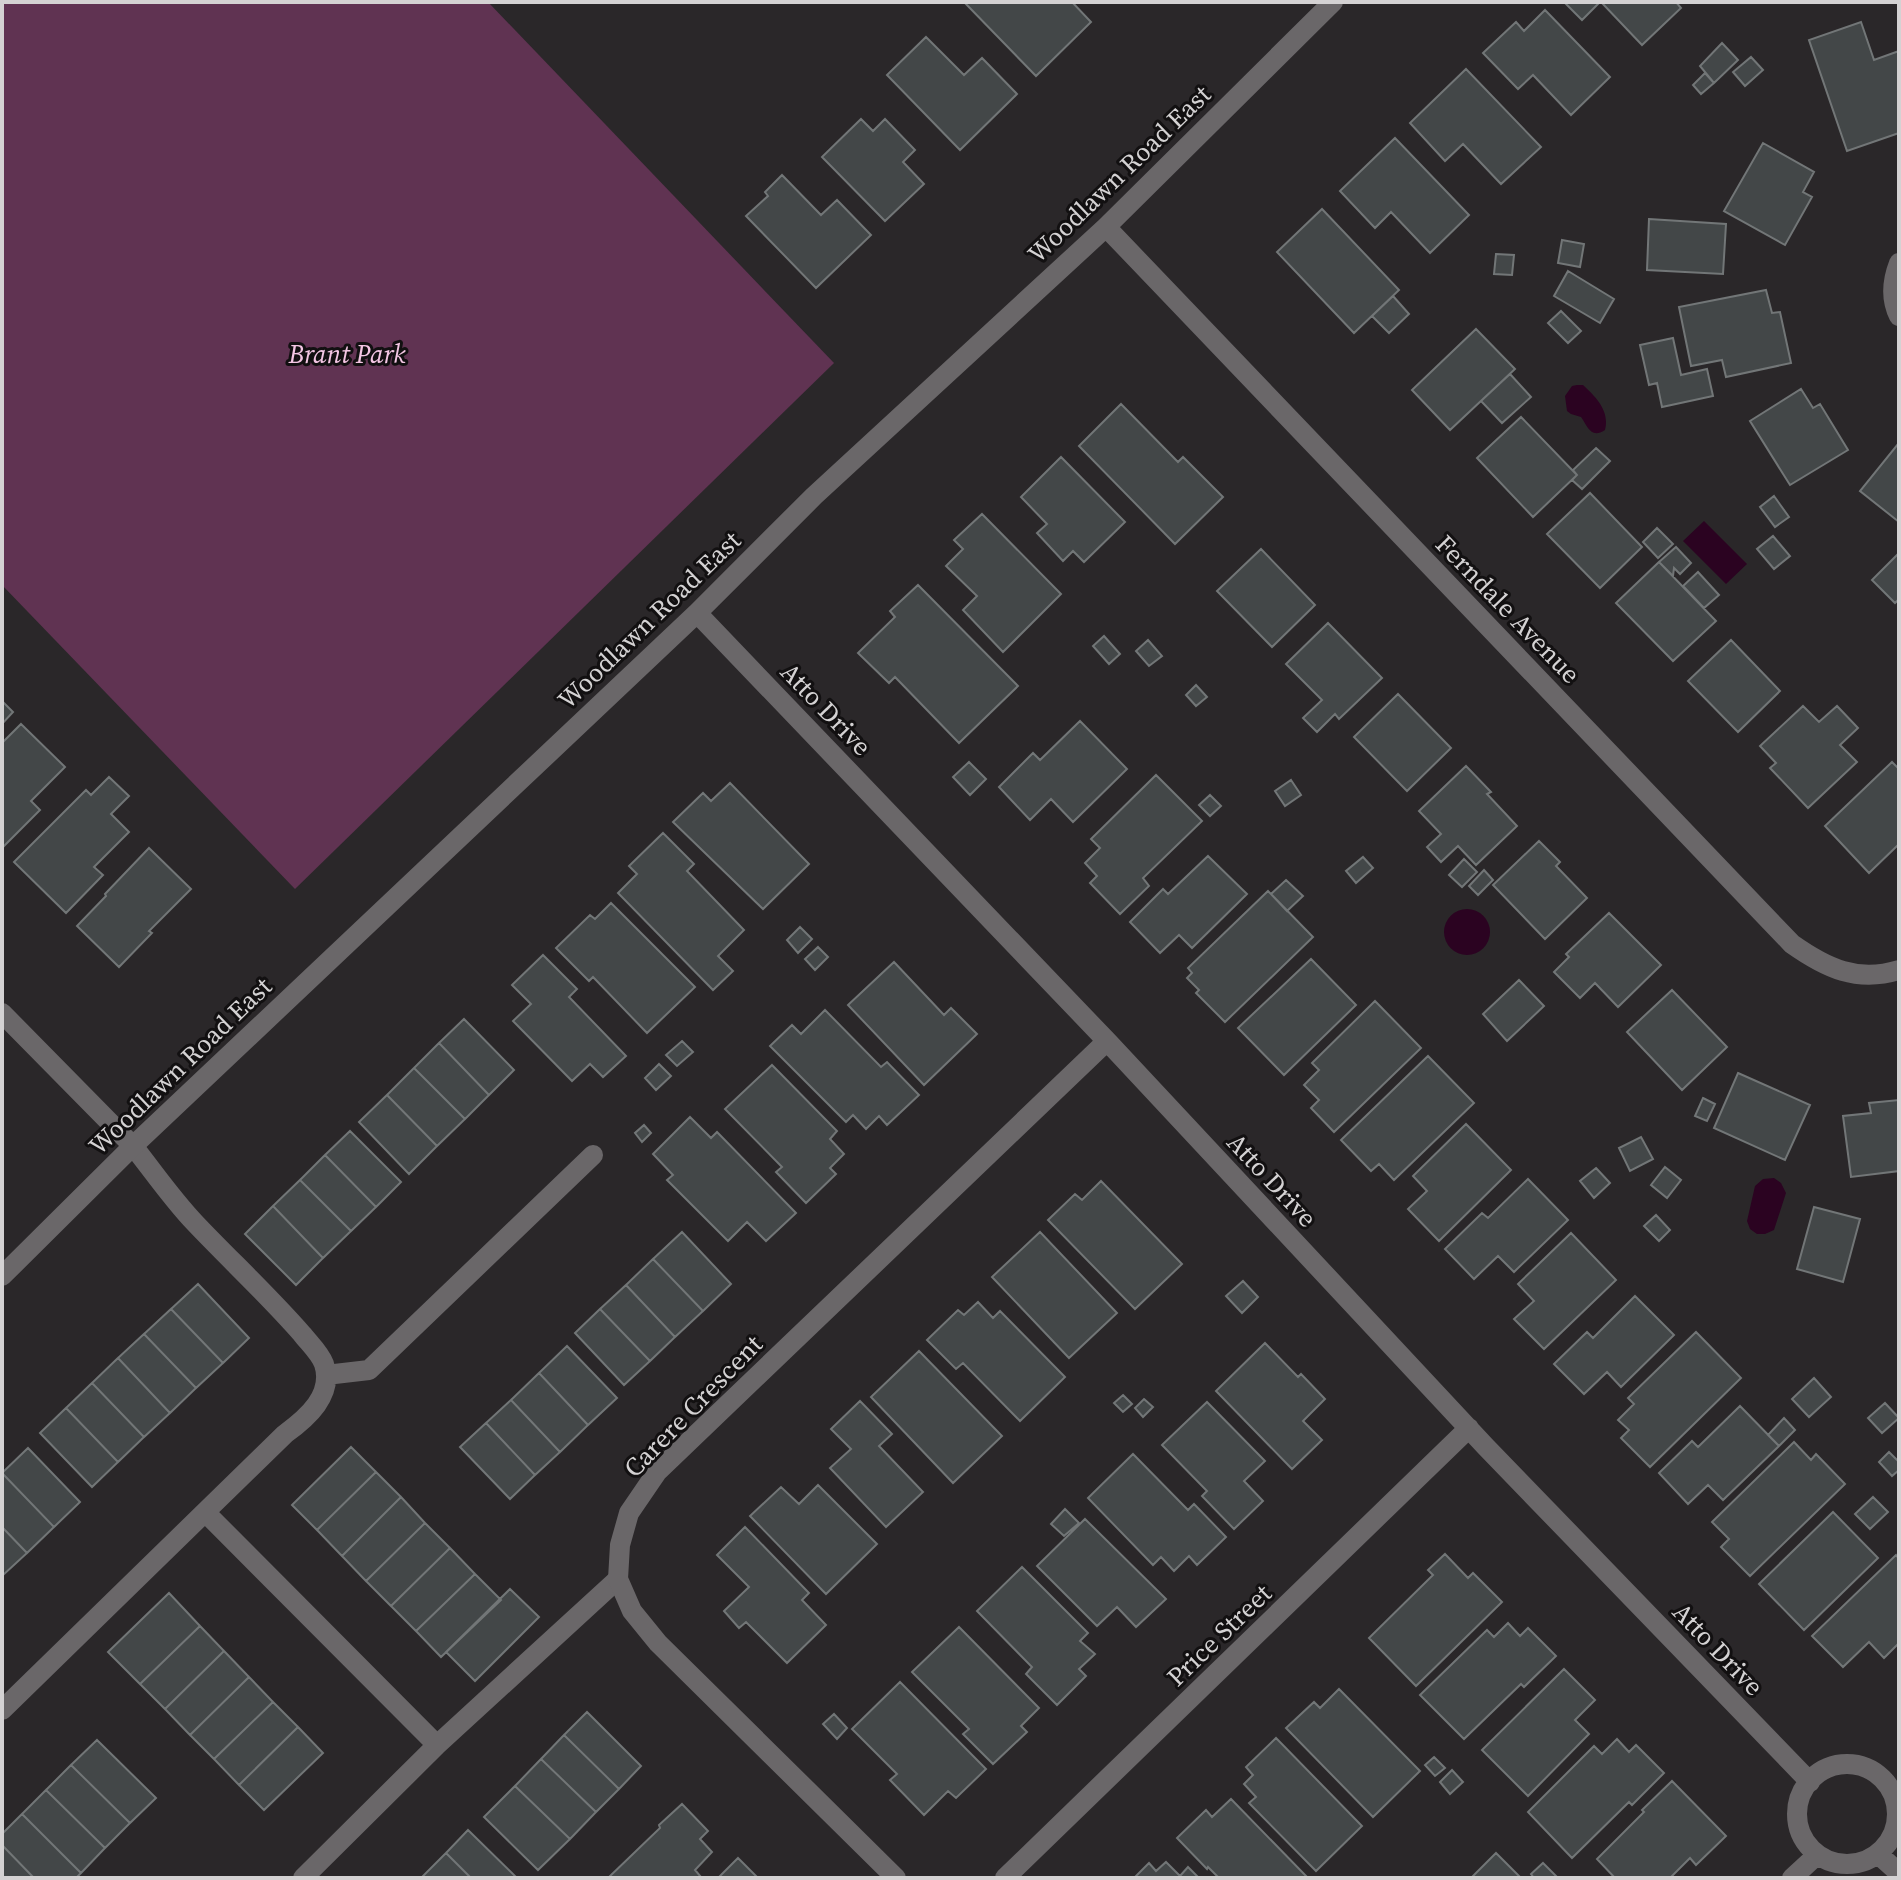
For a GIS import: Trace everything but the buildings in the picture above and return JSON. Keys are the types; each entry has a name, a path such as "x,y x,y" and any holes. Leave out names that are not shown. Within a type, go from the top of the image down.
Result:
{"street":[{"name":"Woodlawn Road East","path":"2,1276 133,1146 697,613 851,461 1106,227 1333,2"},
{"name":"Ferndale Avenue","path":"1106,227 1792,944 1815,960 1841,971 1863,975 1899,970"},
{"path":"1899,263 1893,278 1892,295 1899,316"},
{"name":"Atto Drive","path":"697,613 1107,1041 1469,1428 1810,1782"},
{"path":"2,1013 133,1146 193,1221 293,1324 323,1362 326,1375 321,1400 305,1420 285,1434 2,1710"},
{"name":"Carere Crescent","path":"618,1579 620,1545 629,1513 657,1472 1107,1041"},
{"path":"326,1375 369,1370 593,1155"},
{"name":"Price Street","path":"1005,1878 1469,1428"},
{"path":"205,1512 437,1745"},
{"path":"303,1878 437,1745 618,1579 632,1611 658,1643 896,1878"},
{"path":"1849,1765 1893,1778 1897,1813 1895,1829 1889,1843 1878,1854 1864,1862 1831,1862 1817,1855 1806,1843 1799,1828 1797,1812 1801,1795 1821,1772 1834,1766 1849,1765"},
{"path":"1878,1854 1899,1873"},
{"path":"1792,1878 1817,1855"}],"green space":[{"name":"Brant Park","path":"2,2 488,2 834,363 295,889 2,585"}],"shaded area":[{"path":"1583,385 1601,405 1606,417 1605,430 1593,432 1581,417 1567,411 1565,396 1572,386"},
{"path":"1704,521 1747,564 1726,584 1683,541"},
{"path":"1467,909 1484,915 1490,932 1484,949 1467,955 1450,949 1444,932 1450,915"},
{"path":"1774,1178 1786,1193 1774,1230 1757,1234 1750,1229 1747,1221 1755,1186 1763,1179"}]}
